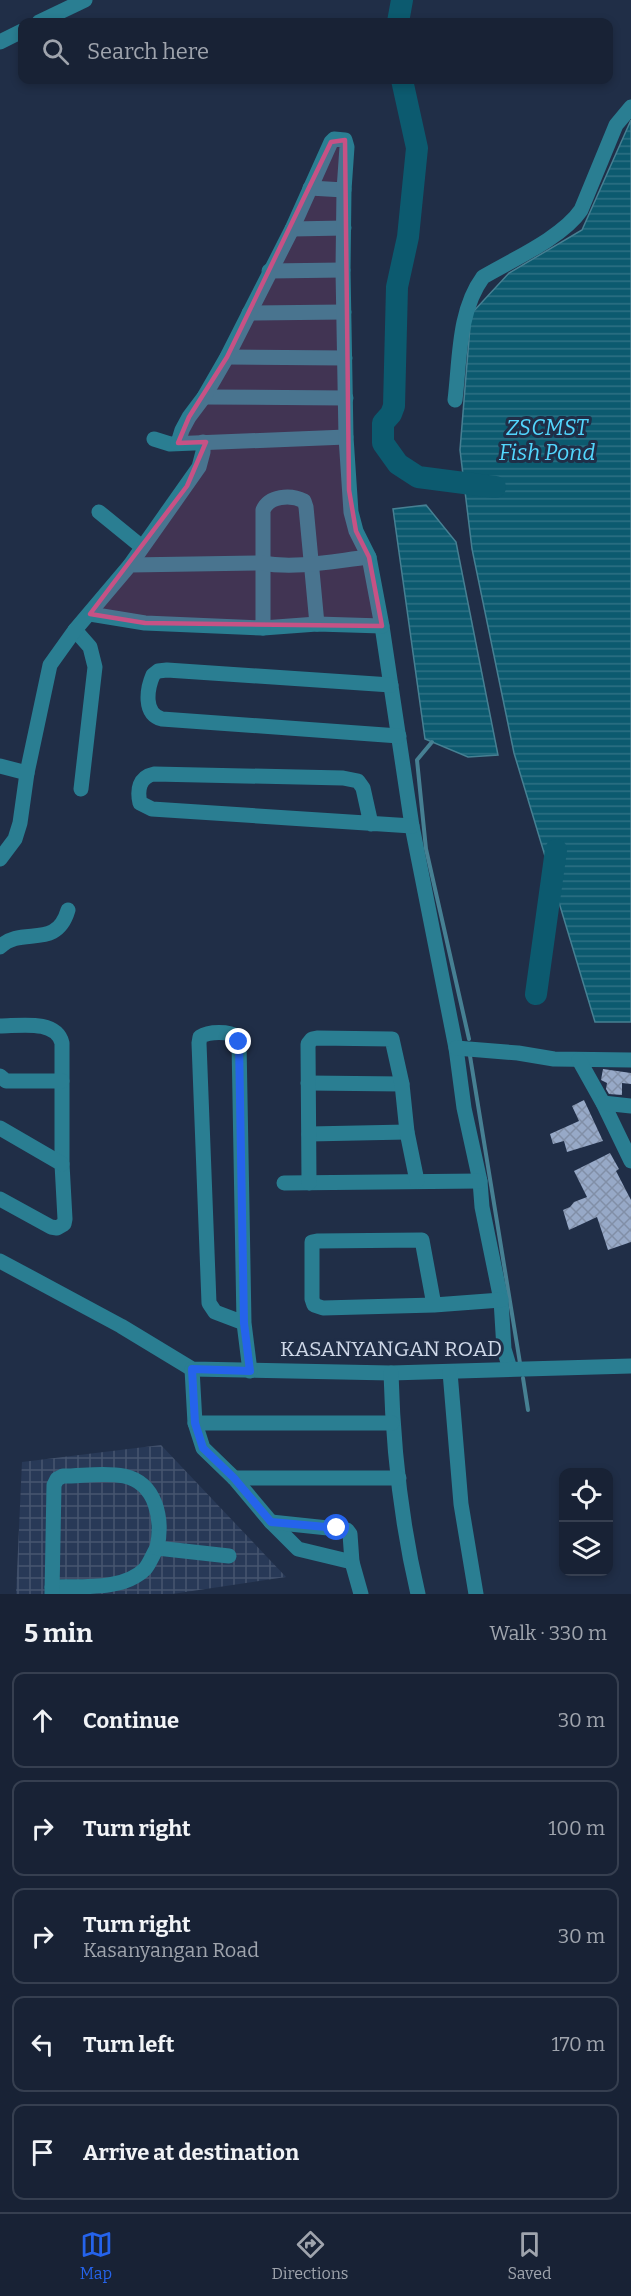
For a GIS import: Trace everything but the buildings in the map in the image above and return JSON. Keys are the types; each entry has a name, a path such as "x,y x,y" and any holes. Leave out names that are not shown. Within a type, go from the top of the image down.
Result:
{"street":[{"path":"47,18 85,0"},
{"path":"0,42 18,33"},
{"path":"455,400 469,301 476,287 483,277 562,230 574,220 615,125 631,107"},
{"path":"178,443 189,417 204,397 227,357 292,229 331,142 340,138 347,144 343,270 346,437 351,512 356,531 369,556 412,826 456,1048 464,1108 480,1181 482,1207 501,1300 504,1349 510,1369"},
{"path":"310,188 344,190"},
{"path":"292,229 344,228"},
{"path":"269,271 343,270"},
{"path":"249,313 344,312"},
{"path":"227,357 345,358"},
{"path":"204,397 346,398"},
{"path":"154,439 178,443 346,437"},
{"path":"0,859 12,844 18,831 27,773 50,665 75,630 130,565 199,467 203,442"},
{"path":"263,628 262,510 270,500 286,497 304,501 306,507 317,624"},
{"path":"99,512 142,547"},
{"path":"130,565 261,563 280,566 310,565 369,556"},
{"path":"90,614 145,623 263,628 317,624 381,626"},
{"path":"75,630 90,647 96,667 81,789"},
{"path":"391,685 167,670 158,671 153,675 148,696 150,711 155,717 162,719 399,736"},
{"path":"0,766 27,773"},
{"path":"371,824 363,788 358,781 343,778 154,774 142,780 140,786 140,803 152,809 371,824 412,826"},
{"path":"0,947 10,940 52,933 60,927 68,910"},
{"path":"0,1026 39,1026 53,1029 60,1035 65,1219 61,1227 51,1227 0,1199"},
{"path":"244,1323 215,1312 209,1303 199,1043 200,1037 204,1034 232,1033 238,1036 239,1042 244,1323 250,1371"},
{"path":"309,1183 308,1044 312,1039 392,1039 402,1084 407,1132 417,1181"},
{"path":"456,1048 579,1060 631,1060"},
{"path":"579,1060 629,1154"},
{"path":"2,1082 62,1081"},
{"path":"308,1083 402,1084"},
{"path":"603,1103 631,1106"},
{"path":"0,1128 62,1164"},
{"path":"309,1134 407,1132"},
{"path":"284,1183 480,1181"},
{"path":"434,1305 422,1240 317,1240 312,1242 312,1299 314,1305 323,1308 434,1305 501,1300"},
{"name":"KASANYANGAN ROAD","path":"0,1261 120,1326 192,1369 391,1373 631,1366"},
{"path":"192,1369 195,1423 203,1448 234,1478 271,1522 298,1549 352,1562"},
{"path":"450,1372 462,1504 476,1594"},
{"path":"391,1373 392,1423 408,1555 418,1594"},
{"path":"195,1423 392,1423"},
{"path":"63,1476 123,1476 133,1479 146,1489 157,1507 161,1530 157,1548 146,1568 130,1580 114,1584 52,1591 54,1485 57,1479 63,1476"},
{"path":"234,1478 399,1478"},
{"path":"271,1522 346,1530 350,1533 352,1562 361,1594"},
{"path":"157,1548 229,1556"}],"highlighted area":[{"path":"345,140 349,490 356,531 369,557 382,626 145,623 90,614 187,486 206,442 178,443 189,417 227,357 331,142"}],"shaded area":[{"path":"161,1445 286,1577 172,1594 16,1594 22,1462"}],"water":[{"name":"ZSCMST Fish Pond","path":"631,120 631,1022 595,1022 514,753 472,549 460,450 471,314 509,273 582,230"},
{"path":"426,505 456,542 498,755 468,757 425,739 393,509"}],"waterway":[{"path":"399,18 402,0"},
{"path":"403,84 417,148 408,237 397,287 394,406 391,414 383,423 383,443 398,464 418,477 495,487"},
{"path":"432,742 417,760 426,849 469,1039"},
{"path":"536,994 556,850"},
{"path":"470,1056 520,1363"},
{"path":"523,1378 528,1410"}],"route":[{"path":"239,1042 244,1323 250,1371 192,1369 198,1438 203,1448 234,1478 271,1522 337,1528"}]}
